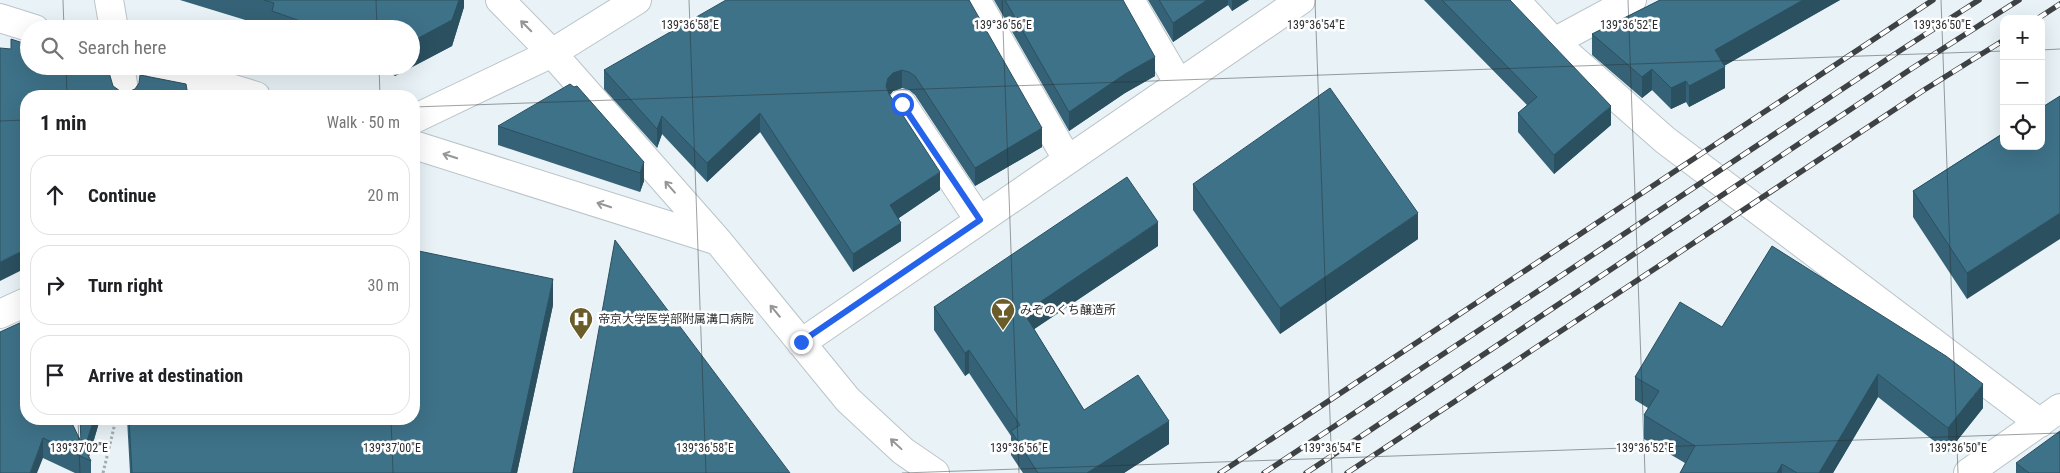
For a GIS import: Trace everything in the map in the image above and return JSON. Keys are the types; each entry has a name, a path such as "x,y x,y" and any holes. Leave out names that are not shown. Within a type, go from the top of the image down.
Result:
{"street":[{"path":"110,0 113,20"},
{"path":"500,0 552,52 718,241 848,400 903,451 936,473"},
{"path":"420,116 552,52 637,0"},
{"path":"976,0 1068,159"},
{"path":"1130,0 1179,84"},
{"path":"801,342 1301,0"},
{"path":"1515,0 1554,42 1665,140 2050,416 1968,473"},
{"path":"1554,42 1632,0"},
{"path":"0,18 20,24"},
{"path":"122,75 124,90"},
{"path":"187,75 236,90"},
{"path":"902,104 980,220"},
{"path":"420,146 718,241"},
{"path":"0,314 20,305"}],"path":[{"path":"103,473 115,425"}],"building":[{"path":"264,0 459,0 452,20 420,37 420,20 298,20 272,11 274,3"},
{"path":"726,0 969,0 1042,128 975,168 915,76 902,70 893,73 888,78 886,86 889,94 940,172 890,205 901,223 853,254 760,113 707,163 662,116 657,129 604,70"},
{"path":"1005,0 1123,0 1155,57 1125,74 1069,112"},
{"path":"1159,0 1207,0 1173,23"},
{"path":"1442,0 1510,0 1611,106 1554,155 1518,113 1537,97"},
{"path":"1660,0 1803,0 1715,50 1725,67 1689,86 1686,81 1671,88 1652,69 1642,77 1592,34"},
{"path":"11,39 20,42 20,75 110,75 113,86 119,90 20,90 20,252 0,262 0,48 11,49"},
{"path":"140,75 186,84 187,90 133,90 139,83"},
{"path":"570,84 574,87 577,86 644,162 640,173 498,126"},
{"path":"1330,88 1418,213 1280,308 1193,184"},
{"path":"2060,96 2060,213 1967,273 1913,191 2000,136 2000,150 2045,150 2045,105"},
{"path":"1127,177 1158,222 1024,313 1084,410 1138,375 1169,421 1087,473 1038,473 1011,431 1020,425 969,350 965,353 934,307"},
{"path":"615,240 790,473 573,473"},
{"path":"1772,246 1946,356 1983,384 1948,428 1878,374 1819,473 1797,473 1782,464 1777,473 1680,473 1695,446 1644,415 1659,391 1635,377 1680,302 1722,327"},
{"path":"420,251 553,279 511,473 132,473 129,425 420,425"},
{"path":"20,323 20,425 73,425 81,442 80,425 92,425 86,444 82,444 91,461 43,438 30,473 0,473 0,332"},
{"path":"2060,431 2060,473 2029,473 2016,463"}],"railway":[{"path":"1220,473 1933,0"},
{"path":"1264,473 1979,0"},
{"path":"1306,473 1911,69 2019,0"},
{"path":"2043,15 2060,4"},
{"path":"1347,473 1924,90 2000,42"}],"place":[{"name":"みぞのくち醸造所","path":"1003,331"},
{"name":"帝京大学医学部附属溝口病院","path":"581,340"}],"route":[{"path":"801,342 980,220 902,104"}]}
